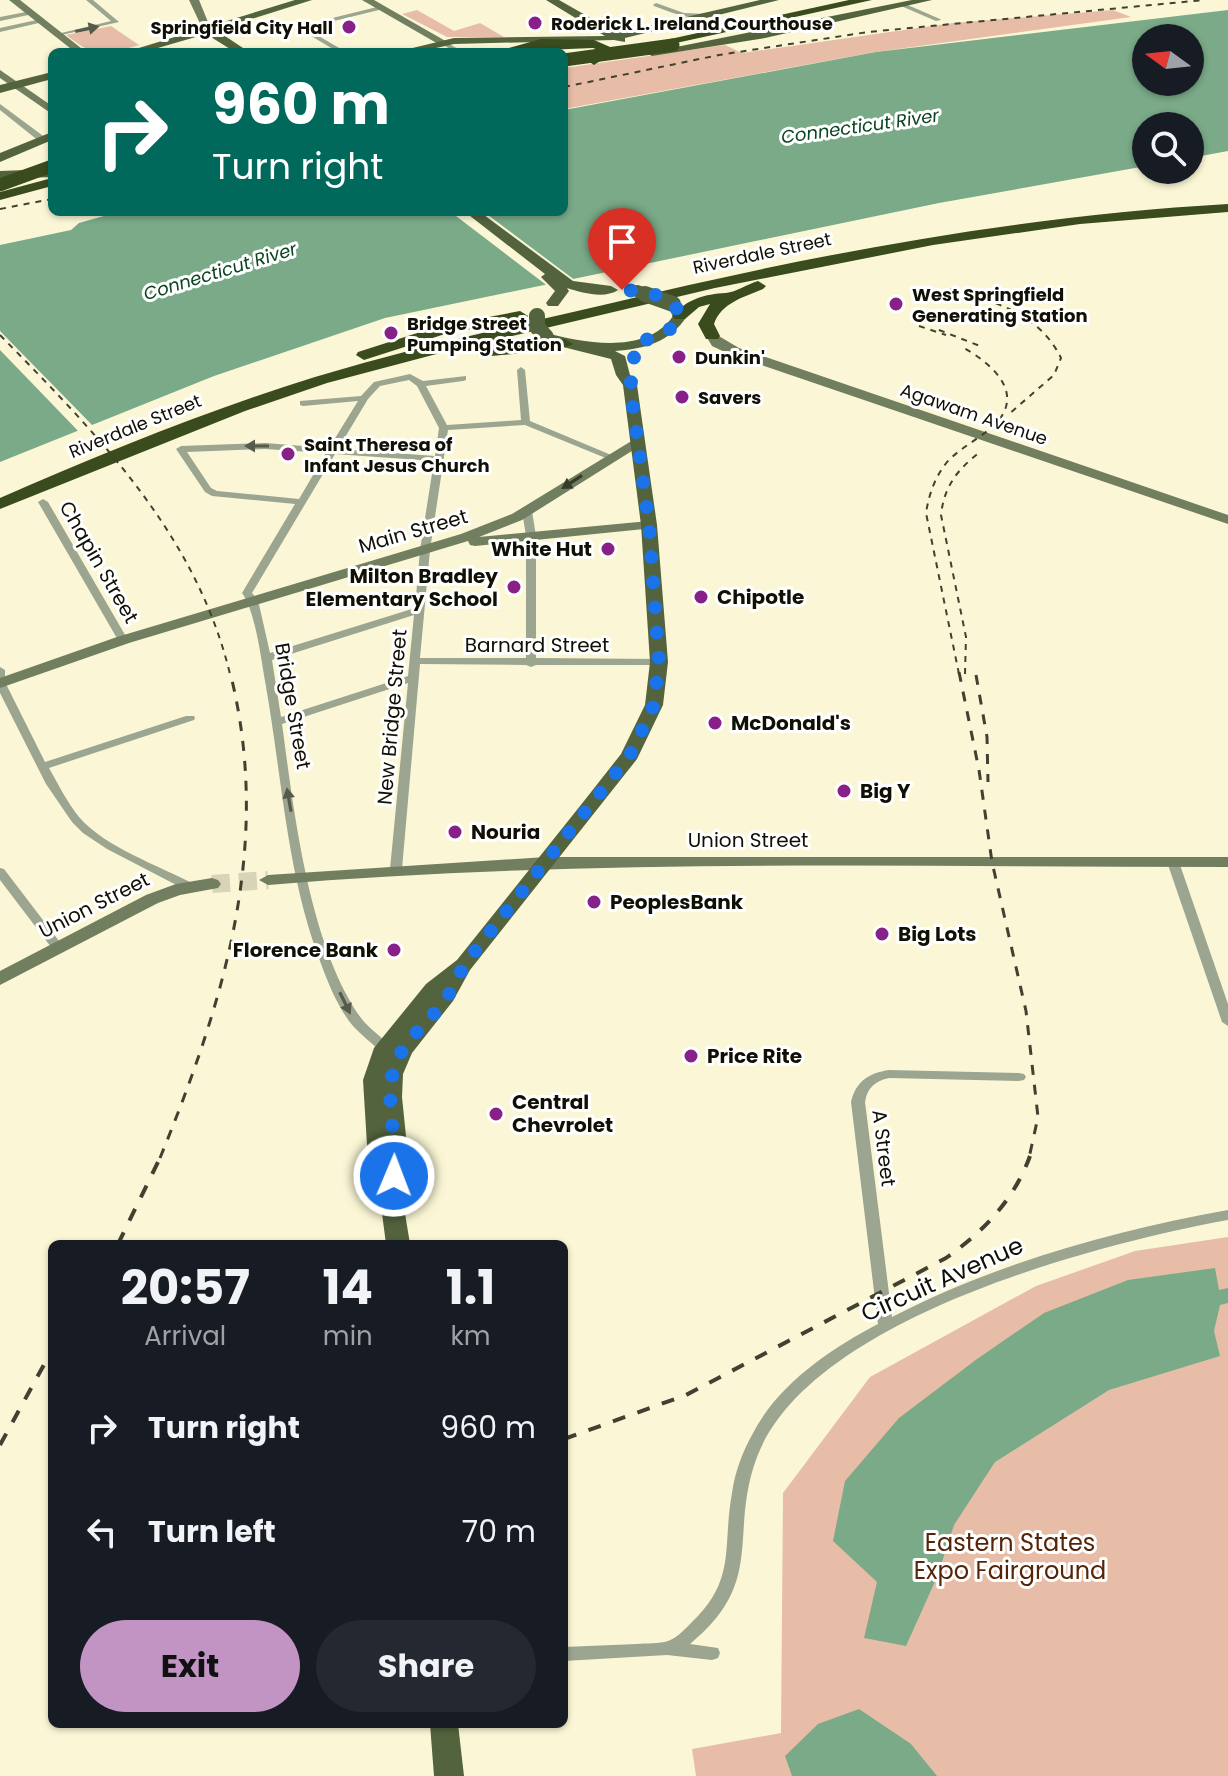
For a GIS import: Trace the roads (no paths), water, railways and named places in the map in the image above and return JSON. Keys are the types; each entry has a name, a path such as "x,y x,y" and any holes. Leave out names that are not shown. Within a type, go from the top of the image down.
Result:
{"highway":[{"path":"568,56 665,39 837,0"},
{"path":"568,56 865,0"},
{"path":"665,39 791,1"},
{"path":"665,39 847,17"},
{"path":"516,48 587,40"},
{"path":"528,45 594,44 611,50 594,61"},
{"path":"0,176 48,160"},
{"path":"0,185 48,175"},
{"path":"0,196 48,175"},
{"name":"Riverdale Street","path":"0,497 133,440 256,398 471,341 932,236 1056,220 1222,206"},
{"path":"676,310 932,236"},
{"path":"634,291 812,252 932,236"},
{"path":"712,336 706,324 711,311 726,300 758,286"},
{"path":"256,398 411,338 545,309"},
{"path":"256,398 435,359 538,344 565,344"},
{"name":"Riverdale Street","path":"0,504 256,398"}],"main road":[{"path":"146,48 307,0"},
{"path":"551,0 617,37 640,55"},
{"path":"421,48 444,43 617,37 774,0"},
{"path":"568,58 594,61 754,37 847,17 898,2 927,0"},
{"path":"208,30 237,48"},
{"path":"0,89 48,76"},
{"path":"0,158 48,140"},
{"path":"0,164 48,140"},
{"path":"0,176 48,174"},
{"path":"468,216 566,286 634,291 676,310 672,329 620,346 587,348"},
{"path":"477,216 566,286"},
{"path":"392,1198 397,1155 391,1087 394,1069 406,1046 444,1001 464,965 637,743 654,705 659,662 649,525 630,385 623,375 618,356 565,344 546,337 537,327 545,309 562,295 566,286"},
{"path":"545,309 611,290"},
{"path":"630,385 634,374 633,350 644,340"},
{"path":"397,1240 392,1198 379,1161 374,1088 376,1069 385,1048 433,989 464,965"},
{"path":"444,1728 449,1776"}],"street":[{"path":"14,0 76,48"},
{"path":"59,35 114,23 116,20 89,0"},
{"path":"194,0 208,30"},
{"path":"367,0 453,48"},
{"path":"646,0 685,22"},
{"path":"898,2 938,20"},
{"path":"656,5 683,15 710,16"},
{"path":"336,48 299,27 381,8"},
{"path":"0,19 31,13"},
{"path":"0,30 41,21"},
{"path":"0,73 48,108"},
{"path":"0,106 48,139"},
{"name":"Agawam Avenue","path":"712,336 717,343 734,351 1228,520"},
{"path":"521,370 526,422"},
{"name":"Bridge Street","path":"385,1048 362,1032 349,1013 318,944 303,877 266,658 253,600 247,593 364,398 376,384 410,377 421,384"},
{"path":"463,378 421,384 444,428 526,422 611,457"},
{"path":"303,403 364,398"},
{"name":"New Bridge Street","path":"396,869 425,550 444,428"},
{"name":"Main Street","path":"0,682 123,640 476,534 527,511 638,441"},
{"path":"302,502 215,494 208,490 181,449 256,446 439,459"},
{"name":"Chapin Street","path":"43,502 123,640"},
{"path":"527,511 531,536 531,664"},
{"path":"425,550 649,525"},
{"path":"266,658 419,610"},
{"name":"Barnard Street","path":"415,661 531,664 659,662"},
{"path":"0,670 0,682 43,766 86,831 190,887"},
{"path":"276,722 413,678"},
{"path":"43,766 190,718"},
{"name":"Union Street","path":"268,880 396,869 546,862 1228,862"},
{"path":"1173,862 1228,1022"},
{"path":"0,872 58,948"},
{"name":"Union Street","path":"0,979 152,899 190,887 212,884"},
{"name":"A Street","path":"886,1326 858,1102 862,1088 872,1079 889,1074 1019,1077"},
{"name":"Circuit Avenue","path":"670,1649 709,1616 725,1597 735,1560 742,1482 766,1423 779,1405 806,1379 886,1326 979,1285 1064,1254 1147,1231 1228,1215"},
{"path":"568,1654 670,1649 712,1653"}],"water":[{"name":"Connecticut River","path":"1228,10 1228,151 1204,155 1204,112 1132,112 1132,169 939,203 385,318 214,376 0,462 0,245 71,230 79,223 104,216 568,216 568,109 876,52"},
{"path":"1215,1268 1219,1290 1228,1288 1228,1303 1220,1305 1214,1331 1220,1356 1109,1390 995,1462 954,1525 937,1577 906,1646 864,1638 877,1582 833,1541 845,1481 899,1418 1044,1313 1128,1280"},
{"path":"859,1709 911,1744 937,1776 792,1776 785,1756 818,1724"}],"tunnel":[{"path":"212,884 268,880"}],"railway":[{"path":"568,86 719,55 868,32 1204,0"},
{"path":"0,209 48,200"},
{"path":"950,289 999,305 1028,320 1041,330 1061,358 1054,375 1009,414"},
{"path":"919,326 946,335"},
{"path":"939,330 980,346"},
{"path":"0,335 107,449 168,532 194,576 214,623 230,674"},
{"path":"959,674 926,513 933,486 947,462 991,428 1002,416 1007,404 1003,382 986,363 964,348"},
{"path":"965,674 966,637 941,515 945,495 953,479 980,452"},
{"path":"160,1158 204,1039 236,920 244,859 246,798 242,735 230,672"},
{"path":"959,672 979,770 992,862 1026,1011 1038,1117 1029,1158"},
{"path":"976,675 987,737 988,782"},
{"path":"120,1240 161,1156"},
{"path":"568,1438 686,1395 946,1258 973,1237 996,1213 1015,1187 1030,1156"},
{"path":"0,1445 48,1357"}],"place":[{"name":"Roderick L. Ireland Courthouse","path":"535,23"},
{"name":"Springfield City Hall","path":"349,27"},
{"name":"West Springfield Generating Station","path":"896,304"},
{"name":"Bridge Street Pumping Station","path":"391,333"},
{"name":"Dunkin'","path":"679,357"},
{"name":"Savers","path":"682,397"},
{"name":"Saint Theresa of Infant Jesus Church","path":"288,454"},
{"name":"White Hut","path":"608,549"},
{"name":"Milton Bradley Elementary School","path":"514,587"},
{"name":"Chipotle","path":"701,597"},
{"name":"McDonald's","path":"715,723"},
{"name":"Big Y","path":"844,791"},
{"name":"Nouria","path":"455,832"},
{"name":"PeoplesBank","path":"594,902"},
{"name":"Big Lots","path":"882,934"},
{"name":"Florence Bank","path":"394,950"},
{"name":"Price Rite","path":"691,1056"},
{"name":"Central Chevrolet","path":"496,1114"}],"park label":[{"name":"Eastern States Expo Fairground","path":"1010,1556"}]}
